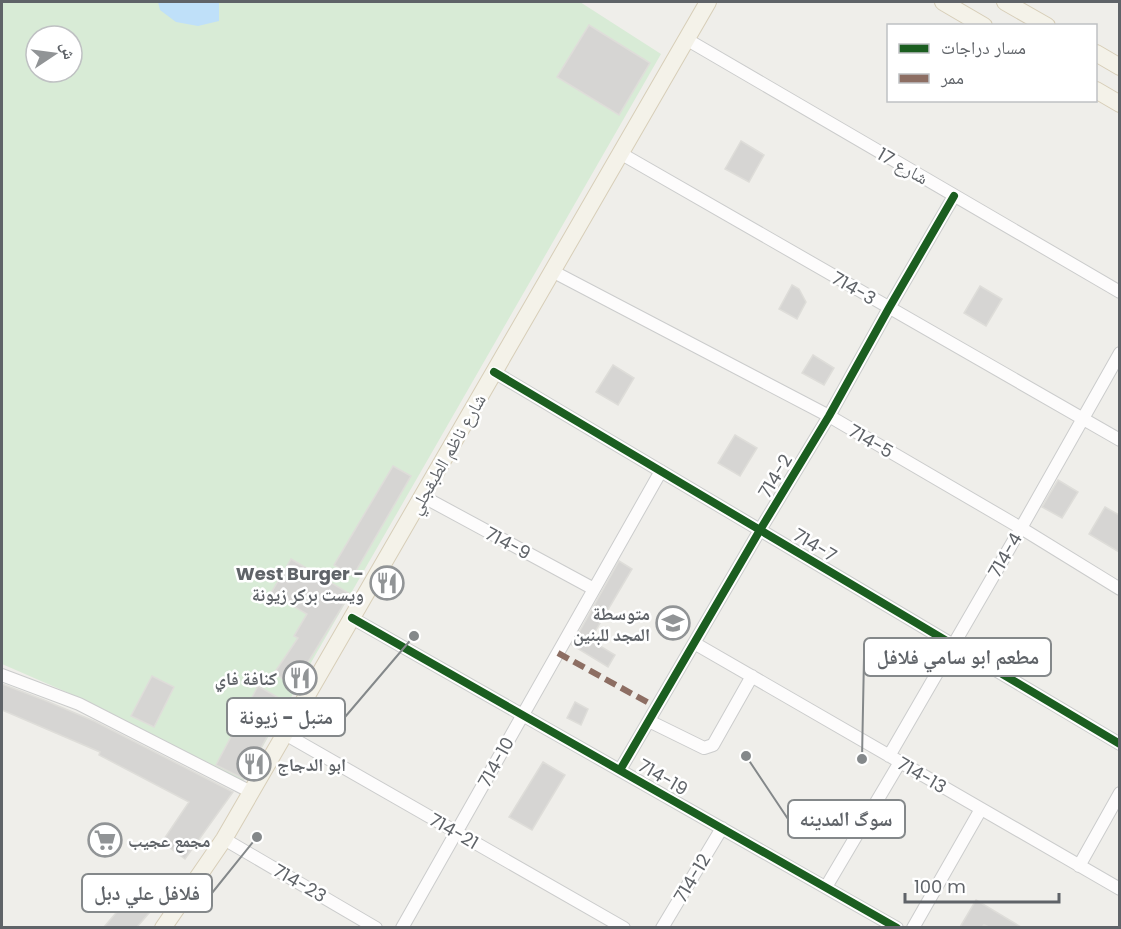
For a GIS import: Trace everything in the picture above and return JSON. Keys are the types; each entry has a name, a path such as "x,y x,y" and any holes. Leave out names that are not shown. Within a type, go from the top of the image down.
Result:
{"main road":[{"name":"شارع ناظم الطبقجلي","path":"177,927 222,842 708,2"},
{"path":"943,2 981,24"},
{"path":"1005,2 1044,24"},
{"path":"1097,54 1119,67"},
{"path":"1097,91 1119,104"},
{"name":"شارع ناظم الطبقجلي","path":"163,927 222,842"}],"street":[{"name":"شارع 17","path":"686,39 1119,292"},
{"name":"714-3","path":"620,153 1119,440"},
{"name":"714-2","path":"620,770 829,416 954,196"},
{"name":"714-5","path":"552,271 829,416 1021,528 1119,589"},
{"name":"714-4","path":"826,887 953,645 1119,353"},
{"name":"714-7","path":"494,372 1119,744"},
{"name":"714-10","path":"402,927 661,471"},
{"name":"714-9","path":"422,496 594,589"},
{"name":"714-19","path":"352,618 897,927"},
{"name":"714-13","path":"694,643 1119,889"},
{"path":"2,675 79,704 251,792"},
{"path":"649,721 704,748 713,746 752,676"},
{"name":"714-21","path":"285,734 624,927"},
{"path":"1079,866 1119,793"},
{"path":"913,927 981,809"},
{"name":"714-12","path":"662,927 722,828"},
{"name":"714-23","path":"222,842 376,927"}],"green space":[{"path":"2,2 580,2 661,54 243,781 87,701 2,664"}],"water":[{"path":"158,2 219,2 219,21 198,26 176,22 160,10"}],"building":[{"path":"589,25 650,63 619,115 557,77"},
{"path":"741,141 764,155 749,182 725,169"},
{"path":"792,285 799,289 806,302 797,319 779,309"},
{"path":"980,286 1002,299 986,326 964,313"},
{"path":"813,355 834,368 824,385 802,373"},
{"path":"613,365 634,378 618,405 596,392"},
{"path":"735,435 757,448 740,476 718,463"},
{"path":"393,466 411,476 353,576 334,565"},
{"path":"1058,480 1078,492 1062,518 1042,507"},
{"path":"1105,507 1119,515 1119,552 1089,534"},
{"path":"291,559 350,594 292,688 275,672 298,638 294,636 307,614 271,593"},
{"path":"619,561 632,569 590,640 615,655 608,667 572,645"},
{"path":"152,676 174,687 154,727 131,716"},
{"path":"2,684 94,721 233,792 185,859 162,842 189,802 99,755 100,752 2,710"},
{"path":"258,686 286,702 244,779 216,765"},
{"path":"575,702 588,709 581,725 567,718"},
{"path":"543,762 565,775 532,830 509,817"},
{"path":"149,874 168,891 137,927 104,927"},
{"path":"976,900 1021,927 984,925 982,927 960,927"}],"marked path":[{"path":"558,653 656,707"}],"cycle path":[{"path":"620,770 829,416 954,196"},
{"path":"494,372 1120,744"},
{"path":"352,618 897,928"}],"place":[{"name":"West Burger - ويست بركر زيونة","path":"387,583"},
{"name":"متوسطة المجد للبنين","path":"673,623"},
{"name":"متبل - زيونة","path":"414,636"},
{"name":"كنافة فاي","path":"300,678"},
{"name":"سوگ المدينه","path":"746,756"},
{"name":"مطعم ابو سامي فلافل","path":"862,759"},
{"name":"ابو الدجاج","path":"254,764"},
{"name":"فلافل علي دبل","path":"257,837"},
{"name":"مجمع عجيب","path":"105,840"}]}
